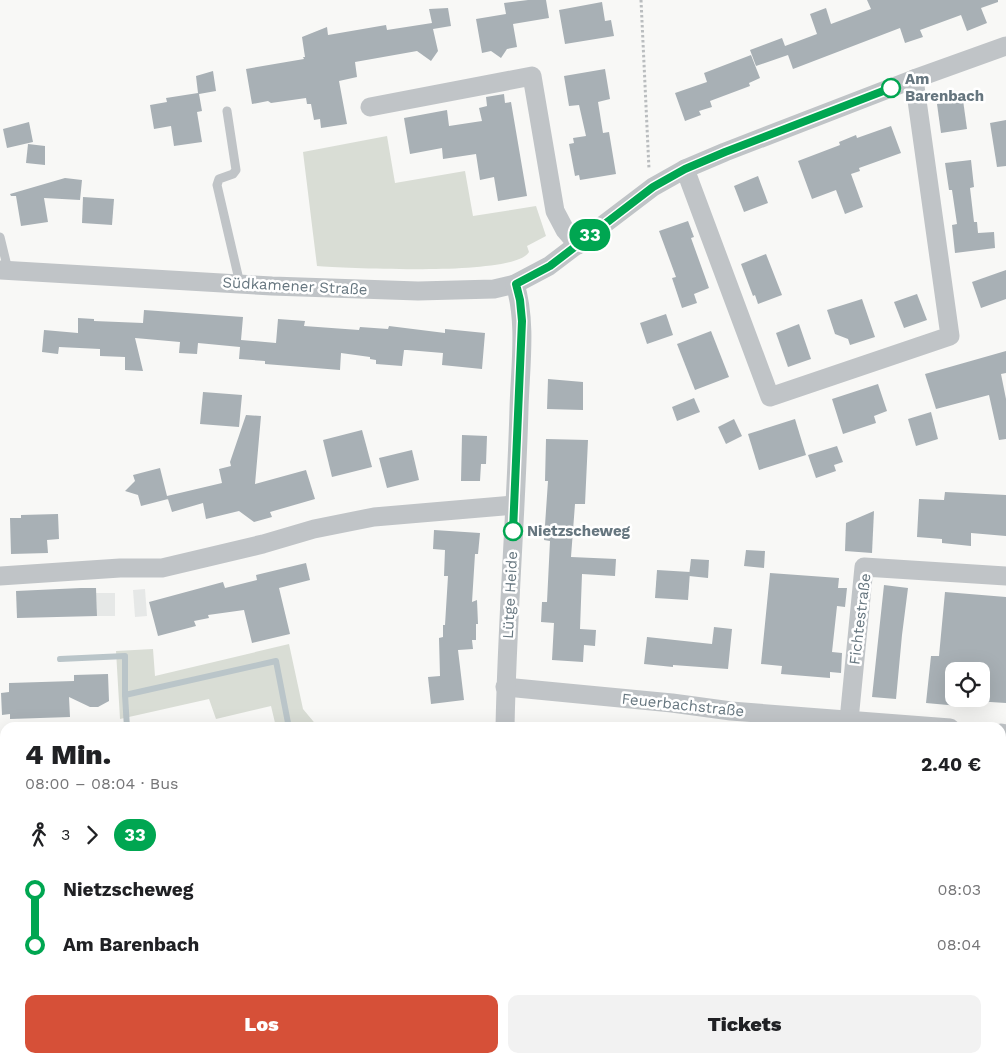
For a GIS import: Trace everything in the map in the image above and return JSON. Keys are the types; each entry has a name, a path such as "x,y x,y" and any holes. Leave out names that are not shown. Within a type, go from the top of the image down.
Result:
{"street":[{"name":"Südkamener Straße","path":"4,270 240,284 418,291 494,289 516,284 550,266 653,187 685,169 914,79 1006,46"},
{"path":"370,107 532,76 555,210 565,230 578,245"},
{"path":"685,169 770,397 950,336 914,79"},
{"name":"Lütge Heide","path":"505,722 522,321 516,284"},
{"path":"0,576 120,568 162,568 374,517 514,505"},
{"name":"Fichtestraße","path":"849,720 864,567 1006,576"},
{"name":"Feuerbachstraße","path":"505,687 672,703 733,719 874,722"}],"lane":[{"path":"227,111 236,170 233,174 220,180 218,185 240,284"},
{"path":"0,237 4,270"}],"path":[{"path":"641,0 647,150 653,187"}],"shaded area":[{"path":"387,136 395,183 465,171 473,216 536,206 546,236 527,246 529,252 517,260 494,265 430,269 317,266 303,152"},
{"path":"145,589 147,616 135,617 133,590"},
{"path":"96,593 115,593 115,616 97,616"},
{"path":"289,644 303,709 314,722 275,722 271,706 216,719 209,699 120,719 116,651 153,649 155,676"}],"building":[{"path":"546,0 549,18 513,24 517,47 507,49 501,58 491,51 482,53 476,19 506,14 504,3"},
{"path":"867,0 998,0 998,2 981,8 987,23 967,31 961,15 920,30 923,37 905,43 900,28 793,69 788,55 756,66 750,50 782,38 785,46 817,34 810,14 826,8 831,24 871,9"},
{"path":"602,2 605,21 611,20 614,36 565,44 559,10"},
{"path":"448,8 451,26 433,29 438,51 431,61 417,51 355,62 357,77 339,81 347,124 321,128 320,119 314,120 311,104 307,104 306,98 252,104 246,69 304,59 302,37 327,27 328,35 386,25 387,30 432,23 429,9"},
{"path":"751,55 760,78 749,83 750,86 710,101 712,107 699,111 701,115 685,121 675,93 707,82 704,73"},
{"path":"605,69 610,99 598,102 603,133 609,132 616,174 580,180 579,175 575,176 569,144 574,143 573,138 586,136 579,105 569,106 564,76"},
{"path":"213,71 216,91 199,94 202,111 197,112 202,142 174,146 171,126 154,129 150,105 167,102 166,98 198,93 196,76"},
{"path":"504,94 505,103 511,102 527,196 498,201 494,177 480,180 476,154 443,159 442,148 410,154 404,118 447,110 449,126 482,121 479,108 487,106 486,97"},
{"path":"963,100 967,129 941,133 937,104"},
{"path":"1006,120 1006,166 997,167 990,123"},
{"path":"29,122 33,142 7,148 3,129"},
{"path":"891,126 901,153 859,168 860,171 851,174 863,207 845,214 836,190 812,199 798,161 840,145 839,142 856,135 857,138"},
{"path":"28,144 45,146 45,165 26,163"},
{"path":"971,160 974,187 970,188 974,222 977,222 978,233 994,232 995,248 955,253 952,225 957,224 952,190 949,190 945,163"},
{"path":"758,176 768,203 744,212 734,186"},
{"path":"65,178 82,180 80,200 44,198 48,222 21,226 16,196 11,196 10,194"},
{"path":"83,197 114,199 112,225 82,223"},
{"path":"688,221 694,237 691,238 709,288 694,294 697,303 682,308 672,278 676,277 659,231"},
{"path":"766,254 782,295 758,304 741,264"},
{"path":"1006,270 1006,299 981,308 972,282"},
{"path":"917,294 927,320 904,328 894,302"},
{"path":"862,299 875,337 850,345 848,339 835,334 827,310"},
{"path":"144,310 243,317 241,340 276,343 278,319 305,321 304,326 359,330 360,327 388,329 389,326 445,333 445,329 485,333 482,369 442,365 443,353 407,350 404,350 402,366 376,364 376,360 370,359 370,357 341,353 340,370 265,364 265,361 239,359 240,347 198,343 197,354 179,353 180,342 135,338 143,371 125,370 125,357 100,356 100,349 59,347 58,354 42,352 44,330 78,333 78,318 94,319 94,321 143,323"},
{"path":"666,314 673,335 647,344 640,323"},
{"path":"799,324 811,359 788,367 776,333"},
{"path":"711,331 729,377 695,390 677,344"},
{"path":"1006,351 1006,373 1001,374 1006,399 1006,439 999,440 989,395 936,409 925,374"},
{"path":"548,379 583,382 583,410 547,409"},
{"path":"878,384 887,411 874,416 876,423 843,434 832,399"},
{"path":"203,392 242,395 239,427 200,424"},
{"path":"694,398 700,412 677,421 672,407"},
{"path":"931,412 938,439 916,446 908,419"},
{"path":"246,415 261,416 255,484 306,470 315,499 270,512 272,517 254,522 239,511 206,519 203,503 172,512 168,499 141,506 138,495 125,491 135,481 133,475 160,468 167,496 222,483 219,469 231,466 230,462"},
{"path":"734,419 742,436 726,444 718,427"},
{"path":"795,419 806,455 759,470 748,434"},
{"path":"362,430 372,467 332,477 323,440"},
{"path":"462,435 487,436 486,464 481,464 480,481 461,481"},
{"path":"546,439 588,440 585,504 575,504 571,557 616,559 615,576 582,574 580,629 596,630 595,646 584,645 583,662 552,660 554,623 541,622 542,602 547,602 550,541 544,540 548,481 545,481"},
{"path":"837,446 843,462 834,465 836,471 816,478 808,455"},
{"path":"412,450 419,480 387,488 379,458"},
{"path":"945,492 1006,495 1006,536 971,533 971,546 942,543 942,539 917,537 919,499 944,500"},
{"path":"874,511 872,553 845,551 846,523"},
{"path":"58,514 59,539 47,540 48,553 11,554 10,518 21,518 21,515"},
{"path":"434,530 480,533 478,554 475,554 472,602 477,600 478,624 476,624 476,640 472,640 473,649 458,650 464,700 431,704 428,677 440,676 439,638 443,637 443,625 445,625 448,576 444,576 445,550 433,549"},
{"path":"746,550 765,551 764,568 744,566"},
{"path":"691,559 709,560 708,578 689,576"},
{"path":"306,563 310,580 279,588 290,634 252,643 244,610 208,615 209,618 194,621 196,626 158,636 149,602 223,582 225,588 257,580 256,575"},
{"path":"657,570 690,572 688,600 655,598"},
{"path":"770,573 839,578 838,588 847,588 845,607 837,606 832,652 842,653 841,673 830,672 830,678 781,674 782,666 761,664"},
{"path":"884,585 908,588 896,699 872,697"},
{"path":"96,588 97,616 17,618 16,591"},
{"path":"945,592 1006,597 1006,703 990,702 990,662 945,662 945,705 926,703 931,656 939,656"},
{"path":"714,627 732,629 728,669 644,664 647,637 712,644"},
{"path":"108,674 109,701 98,707 90,707 69,697 70,717 10,719 10,714 2,715 1,693 9,692 9,683 74,681 74,675"}],"waterway":[{"path":"60,659 125,656 125,695"},
{"path":"127,722 125,695 276,661 288,722"}],"bus line":[{"name":"33","path":"513,531 522,321 516,284 550,266 653,187 669,177 725,152 891,88"}],"place":[{"name":"Am Barenbach","path":"891,88"},
{"name":"Nietzscheweg","path":"513,531"}]}
